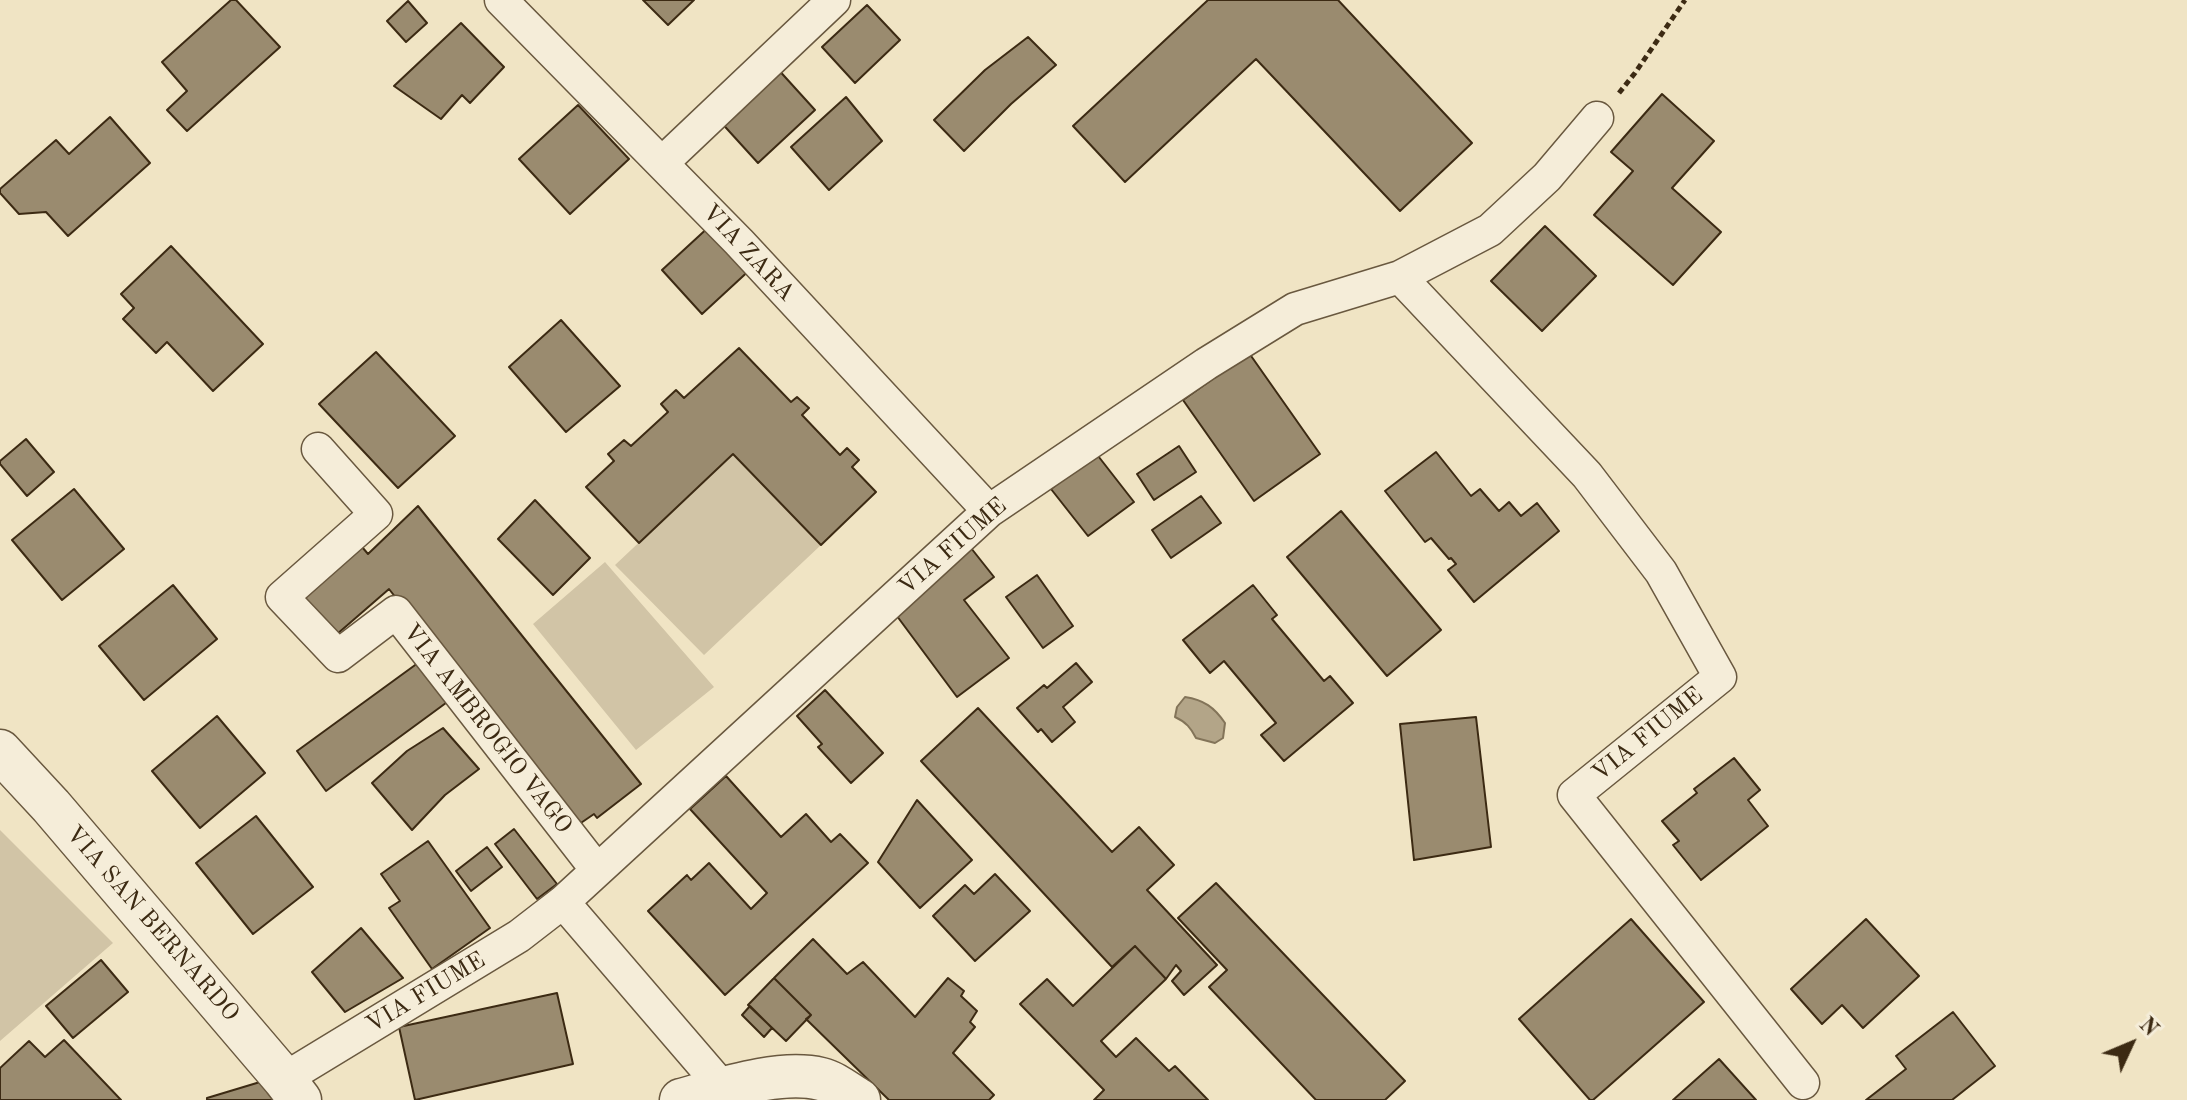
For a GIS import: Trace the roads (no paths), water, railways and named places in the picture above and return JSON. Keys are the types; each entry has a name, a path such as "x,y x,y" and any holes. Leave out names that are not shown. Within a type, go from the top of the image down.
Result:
{"street":[{"name":"VIA ZARA","path":"501,0 662,163 989,511"},
{"path":"662,163 834,0"},
{"name":"VIA FIUME","path":"292,1089 519,936 563,902 989,511 1206,364 1295,309 1400,277 1490,230 1547,177 1597,118"},
{"name":"VIA FIUME","path":"1400,277 1587,475 1661,572 1720,677 1574,795 1803,1083"},
{"name":"VIA AMBROGIO VAGO","path":"318,449 376,514 282,597 338,656 396,612 597,870"},
{"name":"VIA SAN BERNARDO","path":"0,751 51,806 292,1089"},
{"path":"563,902 723,1088"},
{"path":"681,1100 793,1074 824,1079 859,1100"}]}
